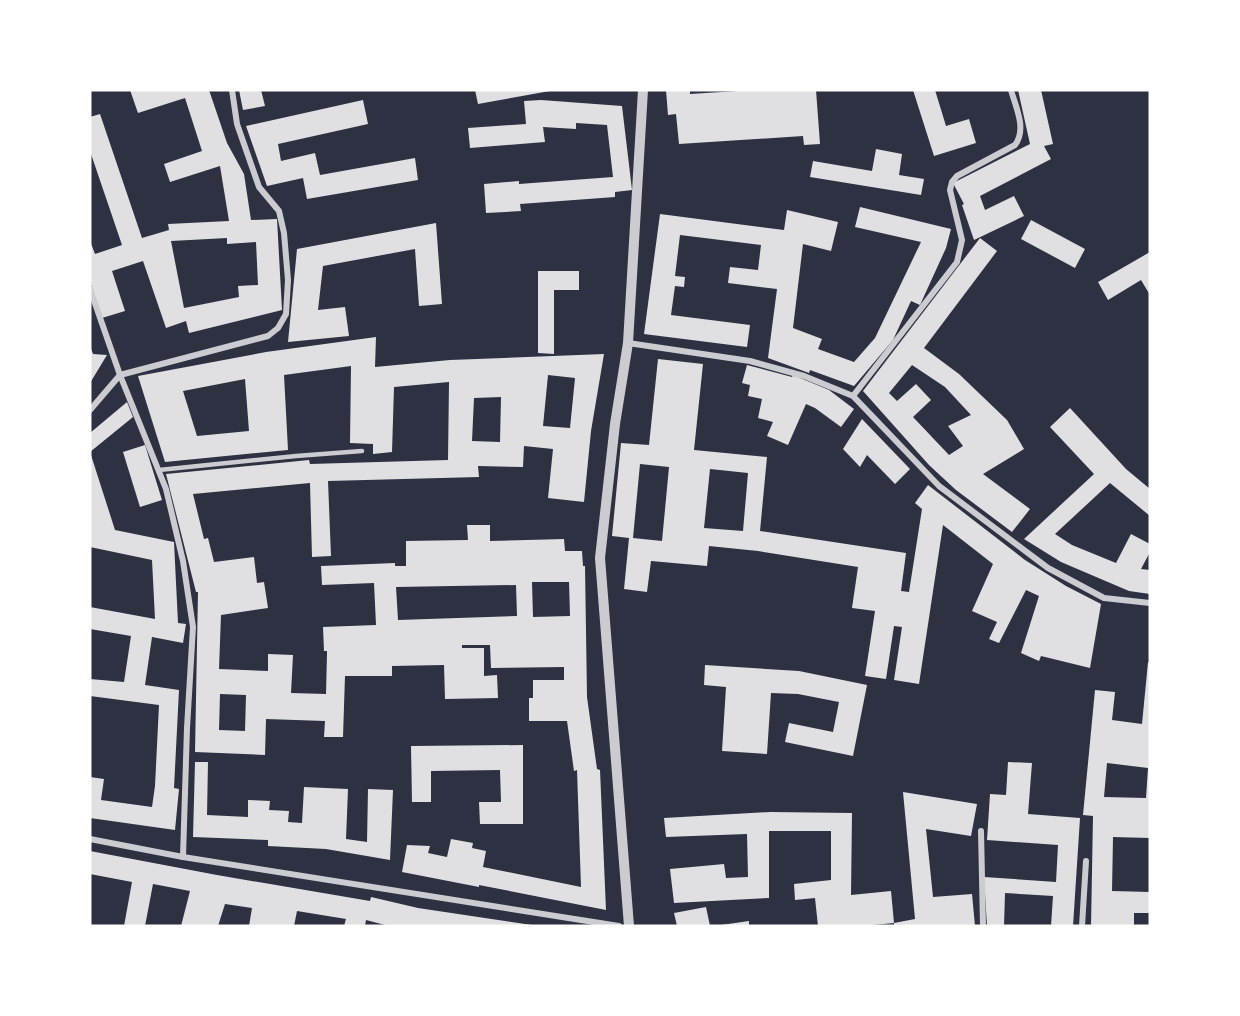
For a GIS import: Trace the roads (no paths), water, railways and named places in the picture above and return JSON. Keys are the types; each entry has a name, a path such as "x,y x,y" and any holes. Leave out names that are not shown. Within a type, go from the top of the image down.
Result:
{"street":[{"path":"90,410 120,375 268,336 278,328 286,314 288,280 284,233 279,210 260,187 237,124 232,90"},
{"path":"629,926 600,558 615,424 628,343 644,90"},
{"path":"853,396 957,262 962,240 950,190 952,182 957,176 1015,145 1020,138 1021,128 1011,90"},
{"path":"90,289 120,375 166,489 183,561 193,627 183,857"},
{"path":"628,343 750,361 804,376 853,396 939,486 1048,568 1104,598 1150,603"},
{"path":"981,831 983,926"},
{"path":"90,839 183,857 619,926"},
{"path":"1082,926 1086,861"}],"lane":[{"path":"159,470 362,451"}]}
